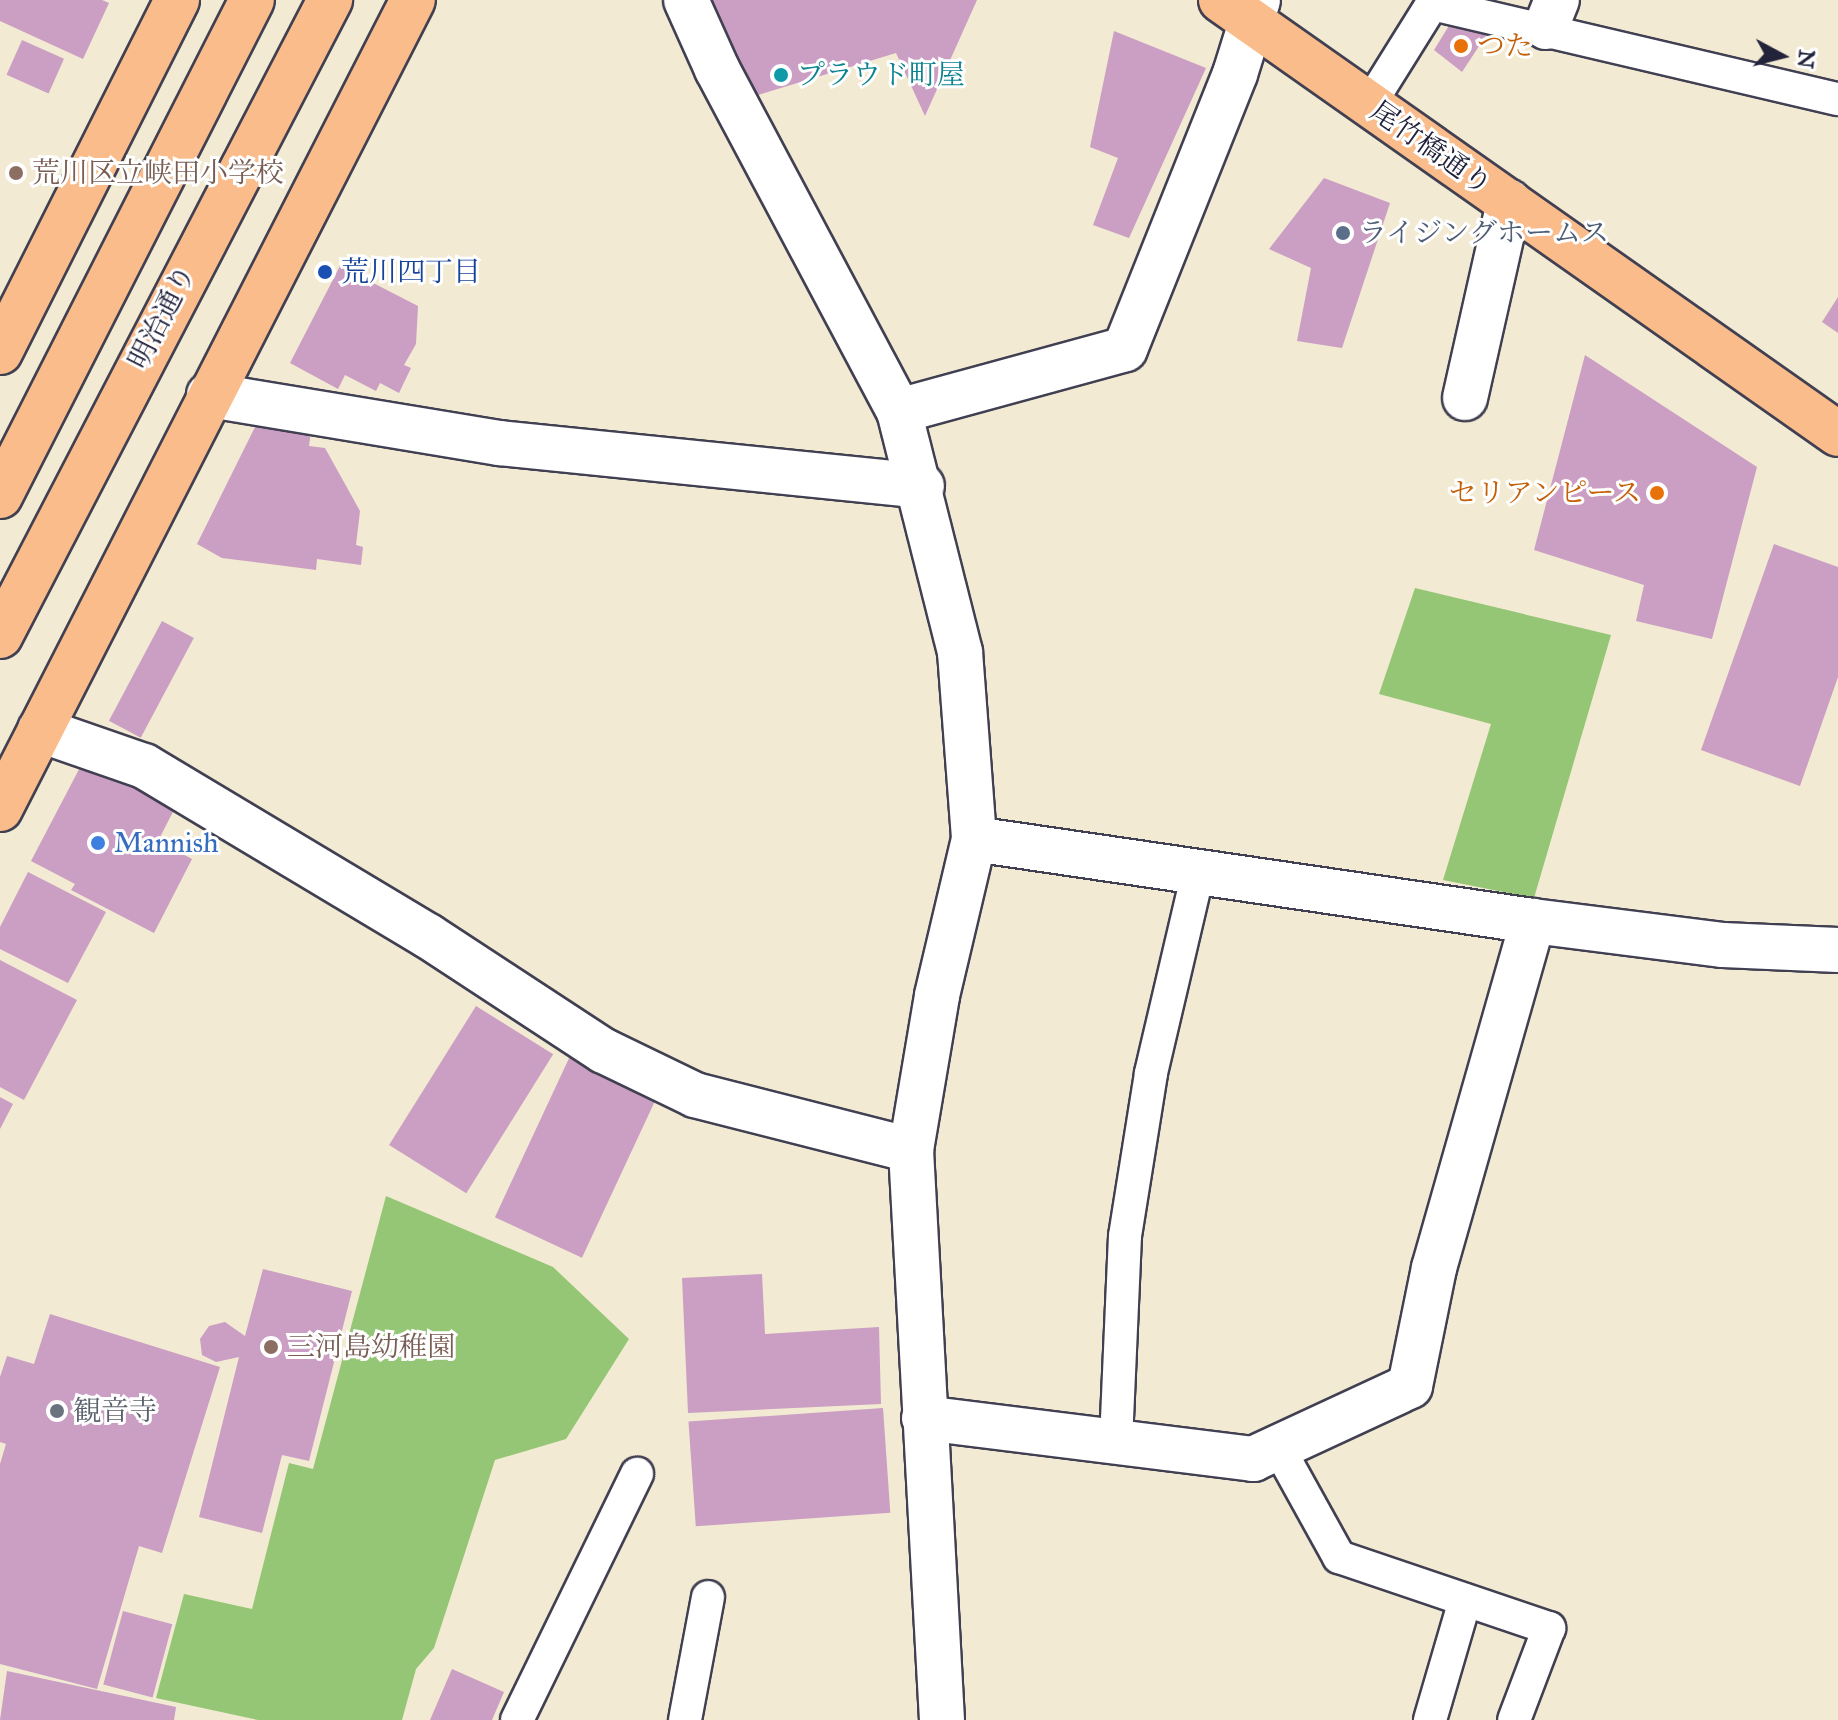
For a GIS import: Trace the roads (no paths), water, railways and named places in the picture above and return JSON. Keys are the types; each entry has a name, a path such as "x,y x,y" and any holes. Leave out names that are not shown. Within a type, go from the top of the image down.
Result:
{"main road":[{"path":"0,352 177,0"},
{"path":"0,496 252,0"},
{"name":"明治通り","path":"0,636 172,297 330,0"},
{"path":"0,809 413,0"},
{"name":"尾竹橋通り","path":"1245,8 1369,105 1838,434"}],"street":[{"path":"686,0 717,69 899,411 922,486 960,652 974,839 937,996 911,1150 942,1720"},
{"path":"899,411 1125,349 1245,8"},
{"path":"1465,398 1509,202"},
{"path":"209,395 500,443 922,486"},
{"path":"40,730 144,766 428,936 604,1051 695,1095 911,1150"},
{"path":"974,839 1533,921 1723,945 1838,950"},
{"path":"924,1418 1253,1459 1410,1386 1434,1268 1533,921"}],"lane":[{"path":"1369,105 1432,4 1552,14 1838,99"},
{"path":"1116,1442 1125,1236 1151,1073 1198,872"},
{"path":"1278,1447 1339,1557 1549,1628 1514,1720"},
{"path":"517,1720 637,1474"},
{"path":"685,1720 708,1597"},
{"path":"1430,1720 1465,1600"}],"place":[{"name":"つた","path":"1461,46"},
{"name":"プラウド町屋","path":"781,75"},
{"name":"荒川区立峡田小学校","path":"16,173"},
{"name":"ライジングホームス","path":"1343,233"},
{"name":"荒川四丁目","path":"325,272"},
{"name":"セリアンピース","path":"1657,493"},
{"name":"Mannish","path":"98,843"},
{"name":"三河島幼稚園","path":"271,1347"},
{"name":"観音寺","path":"57,1411"}]}
